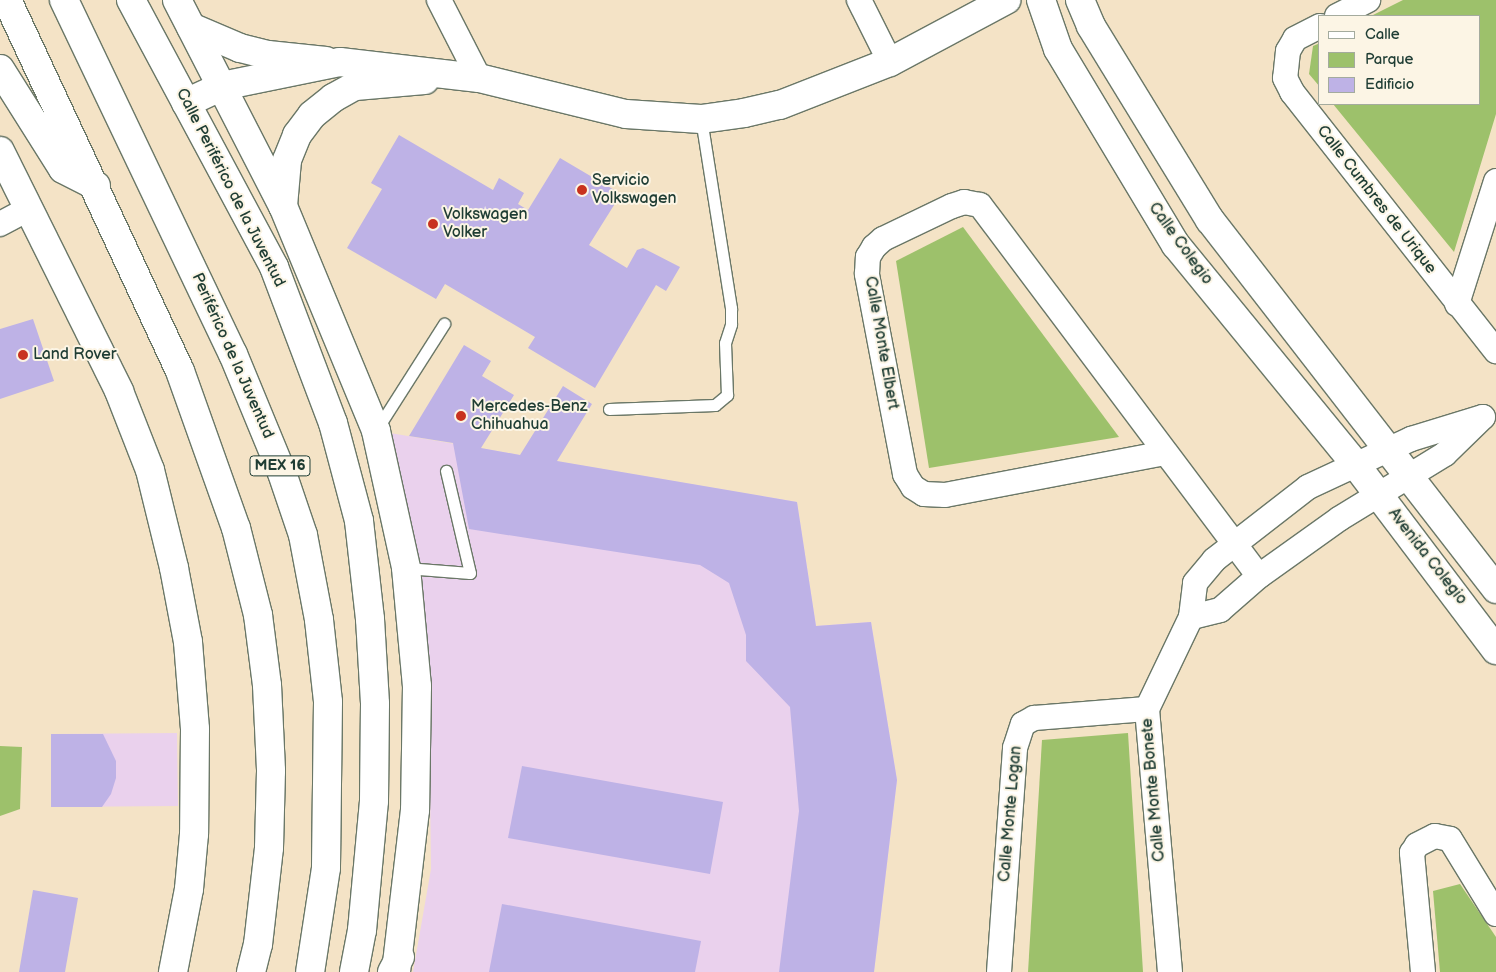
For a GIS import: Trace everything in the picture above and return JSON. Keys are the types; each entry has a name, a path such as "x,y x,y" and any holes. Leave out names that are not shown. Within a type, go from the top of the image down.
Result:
{"main road":[{"path":"7,0 96,186 180,371 236,528 258,615 267,695 270,839 258,944 251,972"},
{"name":"Periférico de la Juventud","path":"64,0 234,354 282,473 303,535 318,620 328,712 326,868 310,972"},
{"name":"Calle Periférico de la Juventud","path":"131,0 274,267 333,422 359,521 371,629 375,704 374,781 362,930 354,972"},
{"path":"177,0 283,206 376,431 406,568 417,705 415,810 396,967"},
{"path":"191,27 213,39 268,56 479,78 626,114 701,119 780,106 890,62 1006,0"},
{"name":"Calle Colegio","path":"1041,0 1058,49 1176,245 1356,465"},
{"path":"1080,0 1091,26 1210,220 1411,475 1496,588"},
{"path":"186,103 222,86 340,62"},
{"path":"0,69 63,170 96,186"},
{"path":"283,206 287,160 297,135 312,115 333,98 355,86 380,82 479,78"},
{"path":"0,151 119,390 150,470 174,568 188,642 195,748 194,834 189,889 173,972"},
{"name":"Avenida Colegio","path":"1356,465 1488,622 1496,650"}],"street":[{"path":"439,0 479,78"},
{"path":"859,0 890,62"},
{"path":"1339,15 1368,0"},
{"name":"Calle Cumbres de Urique","path":"1318,27 1295,39 1288,50 1285,78 1292,92 1456,304 1496,351"},
{"path":"1456,304 1496,181"},
{"name":"Calle Monte Elbert","path":"1165,453 945,495 924,494 913,487 905,474 867,274 868,257 874,247 883,239 952,206 964,202 980,205 1165,453 1236,542 1259,576"},
{"path":"0,224 28,209"},
{"path":"1190,617 1220,610 1259,576 1379,494 1445,454 1489,412"},
{"name":"Calle Monte Bonete","path":"1170,972 1147,709 1190,617 1195,583 1214,560 1308,487 1431,432 1489,412"},
{"name":"Calle Monte Logan","path":"1000,972 1015,748 1023,724 1034,718 1147,709"},
{"path":"1423,972 1412,853 1417,845 1435,836 1450,839 1496,914"}],"lane":[{"path":"609,409 716,405 727,395 725,348 731,308 701,119"},
{"path":"376,431 444,324"},
{"path":"406,568 470,573 446,471"}],"shaded area":[{"path":"390,433 797,502 816,626 871,622 897,780 874,972 413,972 431,869 429,710 414,537"},
{"path":"177,733 178,806 51,807 51,734"}],"green space":[{"path":"1403,0 1496,0 1496,114 1454,252 1334,105 1481,105 1481,15 1373,15"},
{"path":"1318,44 1318,85 1309,74 1313,46"},
{"path":"963,227 1119,437 929,468 896,261"},
{"path":"1128,733 1143,972 1028,972 1042,740"},
{"path":"0,746 22,747 20,809 0,816"},
{"path":"1460,884 1496,937 1496,972 1440,972 1433,891"}],"building":[{"path":"399,135 493,190 499,178 524,193 518,204 528,210 560,158 621,194 589,245 627,268 637,250 643,248 680,267 666,291 656,285 595,388 528,348 535,337 445,284 436,299 347,248 382,189 371,183"},
{"name":"Land Rover","path":"33,319 54,381 0,399 0,329"},
{"path":"464,345 491,361 482,376 514,395 481,448 520,455 563,386 592,404 557,461 797,502 816,626 871,622 897,780 874,972 779,972 799,811 790,707 746,661 746,635 729,583 700,565 469,529 453,443 409,436"},
{"path":"51,734 103,734 116,761 116,778 111,794 102,807 51,807"},
{"path":"522,766 723,802 710,874 508,838"},
{"path":"33,890 78,898 65,972 19,972"},
{"path":"502,904 701,941 695,972 489,972"}],"place":[{"name":"Servicio Volkswagen","path":"582,190"},
{"name":"Volkswagen Volker","path":"433,224"},
{"name":"Land Rover","path":"23,355"},
{"name":"Mercedes-Benz Chihuahua","path":"461,416"}]}
